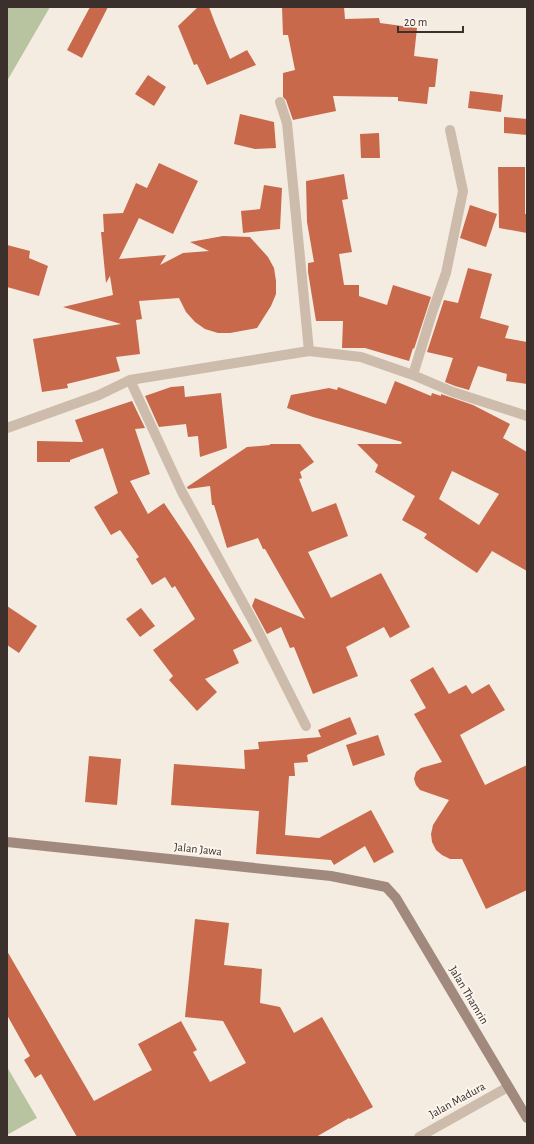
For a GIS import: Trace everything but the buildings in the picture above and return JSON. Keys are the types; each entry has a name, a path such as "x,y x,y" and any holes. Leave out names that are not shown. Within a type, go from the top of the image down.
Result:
{"street":[{"path":"280,102 287,123 309,351"},
{"path":"413,375 446,273 463,191 450,130"},
{"path":"7,428 99,395 130,380 309,351 361,357 413,375 454,392 527,416"},
{"path":"130,380 182,492 254,623 306,726"},
{"name":"Jalan Jawa","path":"7,842 331,876 386,887"},
{"name":"Jalan Thamrin","path":"386,887 396,898 527,1118"},
{"name":"Jalan Madura","path":"418,1137 508,1086"}],"green space":[{"path":"7,7 50,7 7,81"},
{"path":"7,1067 37,1118 7,1135"}]}
